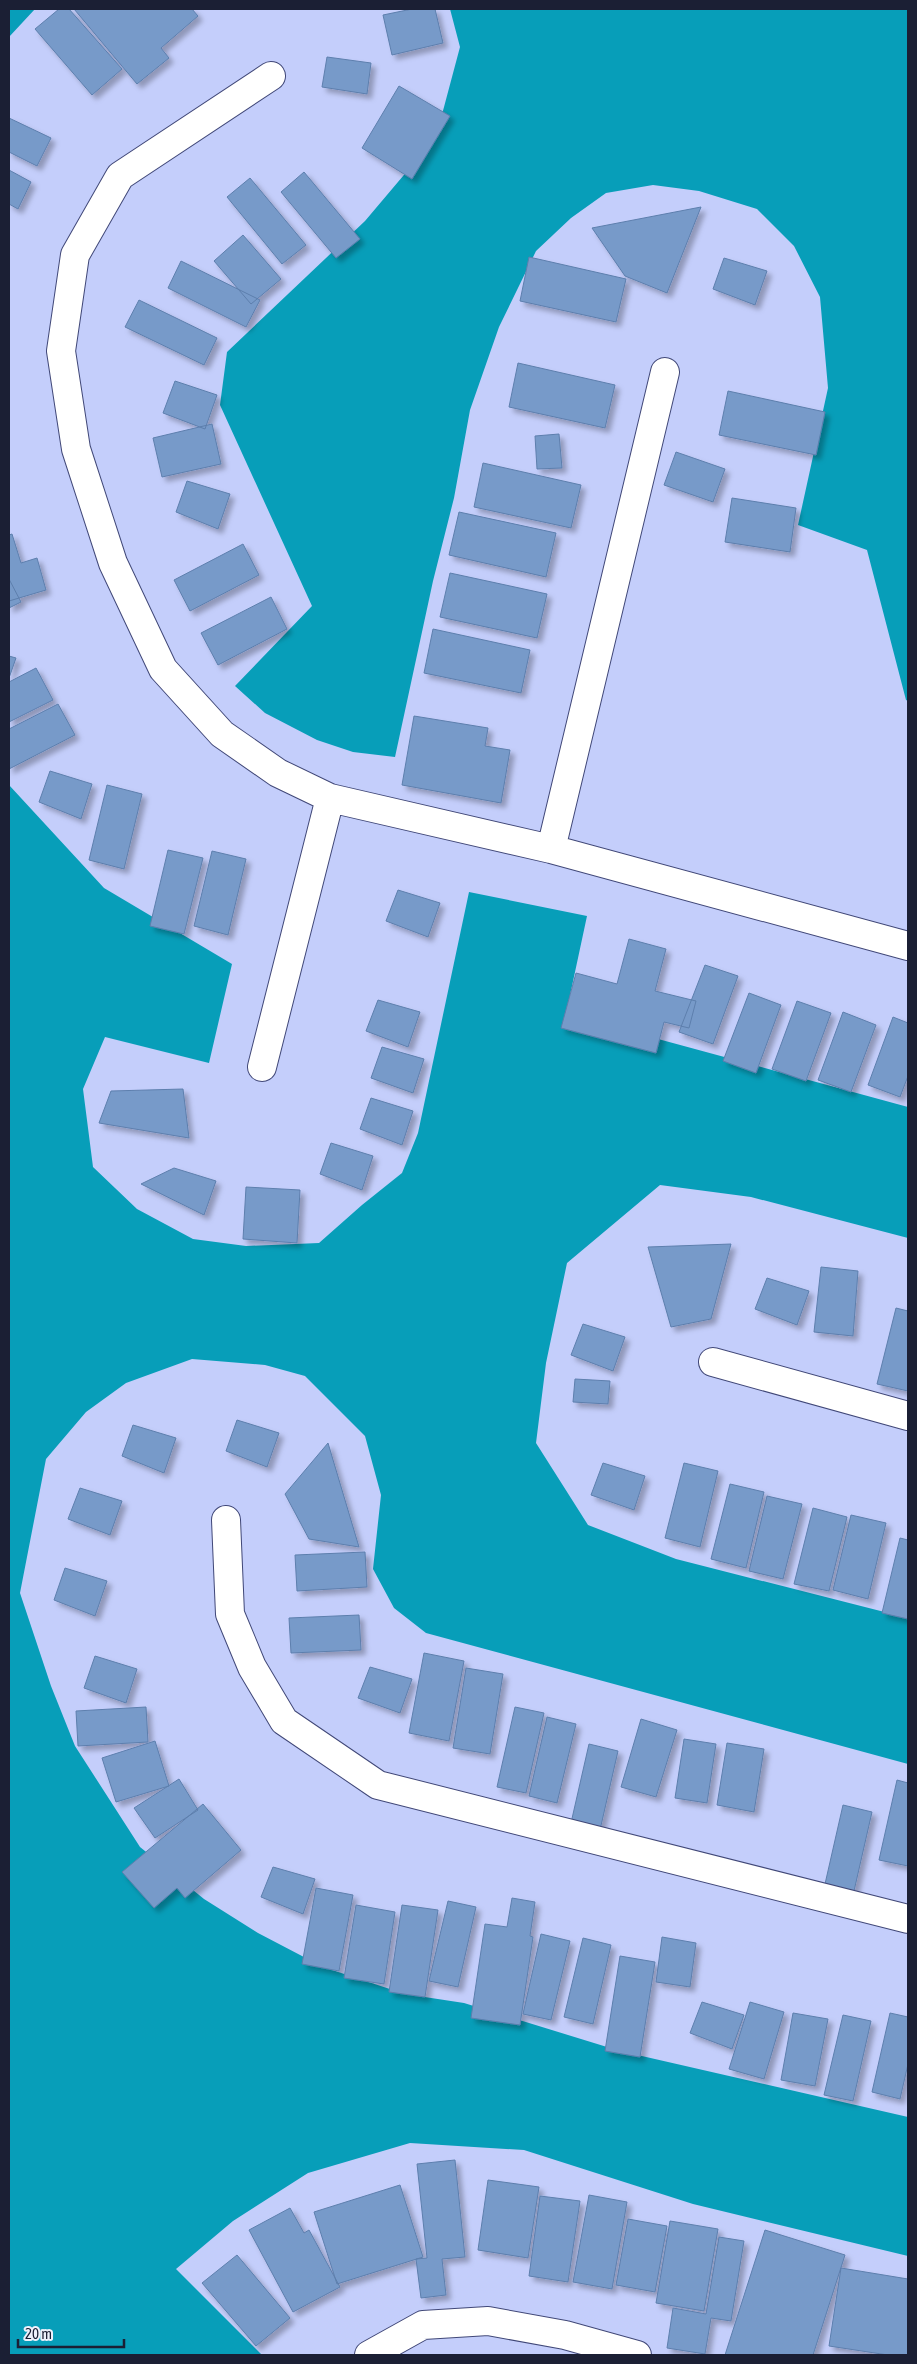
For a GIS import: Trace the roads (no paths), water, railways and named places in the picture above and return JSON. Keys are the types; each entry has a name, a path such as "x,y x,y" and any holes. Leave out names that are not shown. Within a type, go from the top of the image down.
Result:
{"street":[{"path":"271,76 120,176 74,255 61,351 76,449 113,563 163,669 222,734 278,773 330,798 551,849 908,946"},
{"path":"551,849 665,372"},
{"path":"262,1067 330,798"},
{"path":"713,1362 908,1416"},
{"path":"226,1520 230,1614 252,1667 284,1721 378,1785 908,1919"},
{"path":"369,2355 423,2325 488,2321 565,2335 637,2355"}]}
